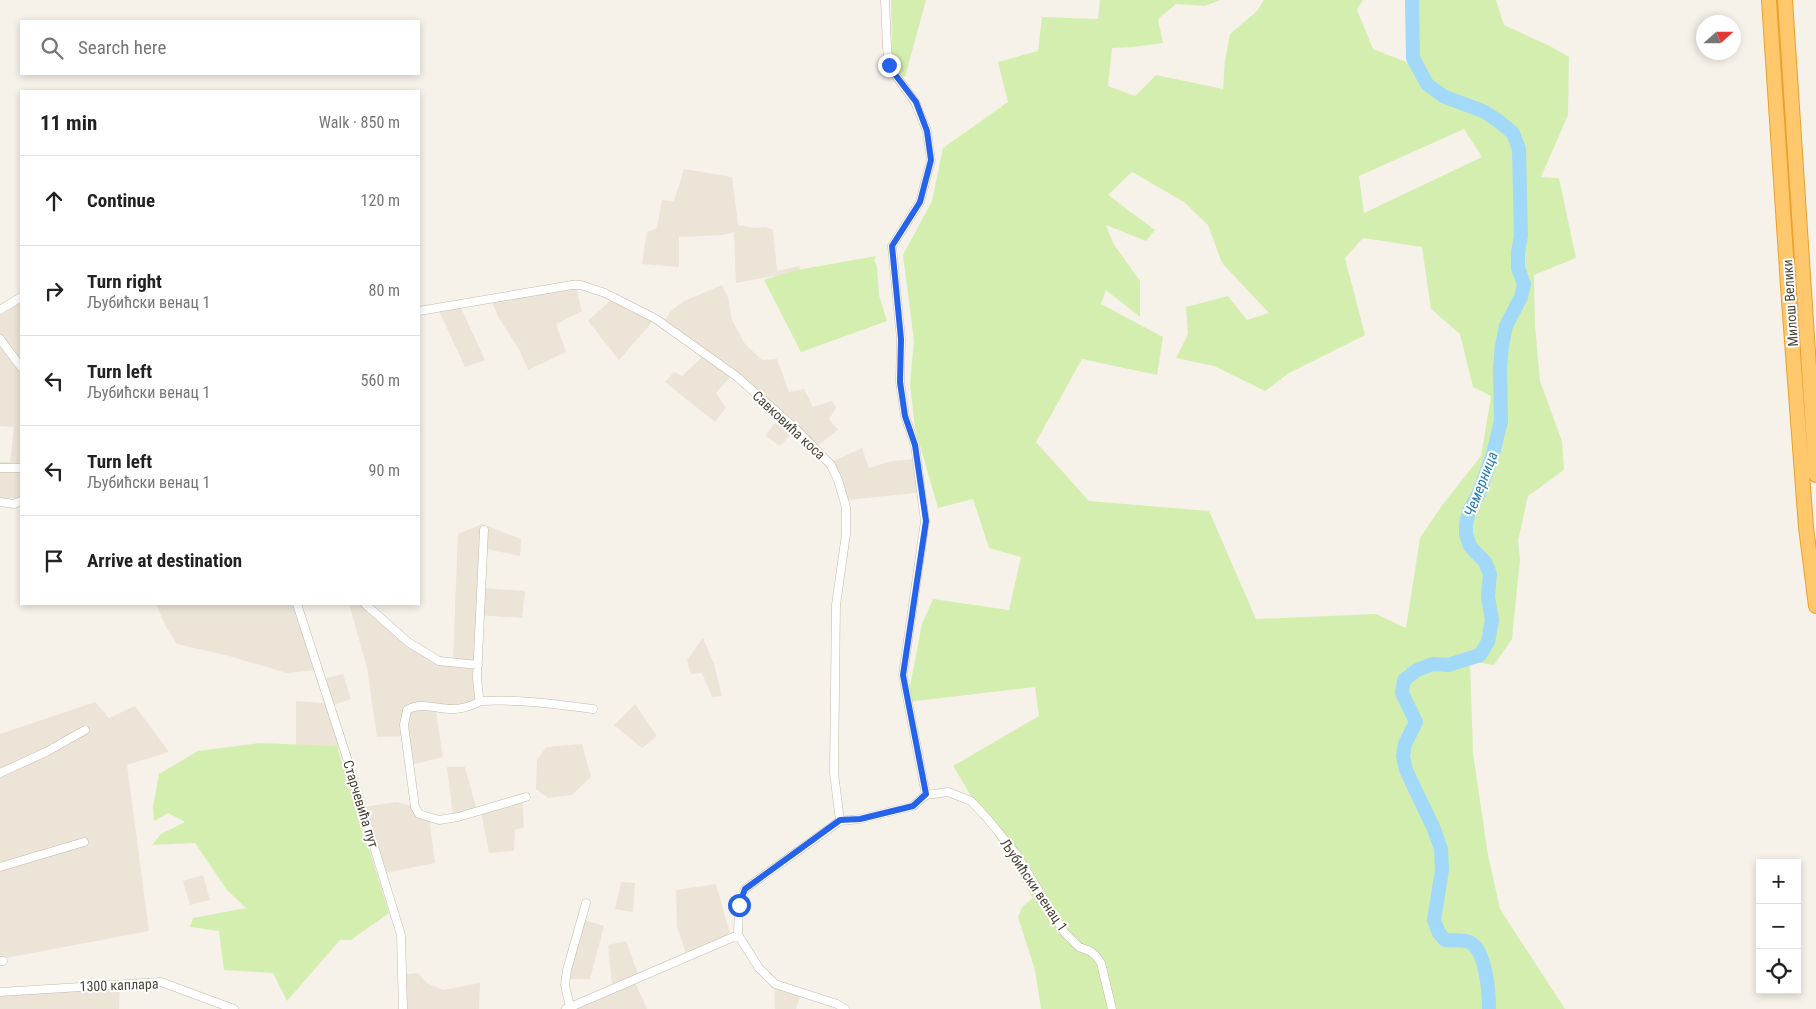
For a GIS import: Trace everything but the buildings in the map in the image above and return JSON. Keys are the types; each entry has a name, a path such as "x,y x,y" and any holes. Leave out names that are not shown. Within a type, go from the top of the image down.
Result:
{"highway":[{"name":"Милош Велики","path":"1770,0 1803,488 1816,606"},
{"name":"Милош Велики","path":"1786,0 1816,475"}],"street":[{"path":"845,1009 837,1004 775,984 759,968 738,935 739,905 745,889 840,820 860,819 913,806 926,794 903,675 926,521 915,445 905,416 900,382 901,339 892,246 920,202 931,160 927,131 916,102 889,65 885,0"},
{"name":"Савковића коса","path":"420,311 572,285 581,285 605,293 656,318 736,376 796,428 831,465 838,480 846,507 846,534 836,605 834,773 840,820"},
{"path":"0,310 20,298"},
{"path":"0,339 20,366"},
{"path":"0,468 20,468"},
{"path":"0,502 14,504 20,501"},
{"path":"481,702 477,678 484,530"},
{"name":"Старчевића пут","path":"297,605 346,755 400,935 403,1009"},
{"path":"366,605 408,642 438,661 478,665"},
{"path":"526,797 458,817 439,820 419,814 415,807 404,725 407,710 419,706 454,709 481,702 508,700 536,701 593,709"},
{"path":"0,773 46,752 85,730"},
{"name":"Љубићски венац 1","path":"926,794 948,792 971,801 988,818 1017,855 1064,932 1079,947 1090,951 1096,956 1101,963 1112,1009"},
{"path":"0,866 84,842"},
{"path":"586,903 567,970 565,986 568,1008 738,935"},
{"name":"1300 каплара","path":"0,992 161,982 234,1009"}],"shaded area":[{"path":"684,169 732,177 738,225 754,228 766,227 773,230 777,271 799,266 800,270 788,308 773,276 736,283 734,232 723,235 679,237 679,267 642,264 647,232 657,228 662,200 674,201"},
{"path":"722,285 728,298 732,320 745,344 762,360 777,359 789,392 804,389 813,407 832,401 836,408 829,419 838,430 817,446 834,461 862,448 869,468 892,461 915,459 925,492 848,500 834,467 795,430 780,446 765,436 780,417 731,376 716,393 726,408 715,422 665,382 674,372 682,376 708,351 665,320 671,311 684,301"},
{"path":"576,286 582,311 556,324 566,352 528,370 520,351 499,318 491,300"},
{"path":"613,298 653,321 619,360 588,321"},
{"path":"20,299 20,363 0,336 0,311"},
{"path":"460,306 485,360 465,367 438,309"},
{"path":"0,342 20,367 20,463 14,463 20,464 20,498 0,498 0,462 10,462 14,427 0,426"},
{"path":"482,524 521,539 520,556 486,549 481,588 525,591 522,618 478,615 479,687 474,700 454,707 435,707 443,757 410,765 404,736 377,737 367,668 349,605 366,605 408,638 433,654 453,660 458,534"},
{"path":"156,605 292,605 316,670 287,673 229,656 177,644 165,625"},
{"path":"703,638 714,664 722,696 712,697 702,673 691,674 687,660"},
{"path":"343,674 351,699 330,706 322,679"},
{"path":"296,701 325,703 343,748 296,749"},
{"path":"95,702 109,718 135,706 169,752 127,765 149,931 6,958 0,957 0,734"},
{"path":"635,704 657,736 642,748 614,725"},
{"path":"582,744 591,777 572,795 548,798 536,789 537,760 546,747"},
{"path":"447,767 465,767 476,808 453,815"},
{"path":"522,796 524,827 515,830 514,851 489,853 480,807"},
{"path":"396,802 411,806 429,816 435,863 380,874 363,807"},
{"path":"203,875 210,900 190,905 183,881"},
{"path":"621,882 635,883 633,912 615,909"},
{"path":"716,884 731,938 686,954 677,926 676,890"},
{"path":"578,918 604,926 590,979 566,979"},
{"path":"626,941 638,974 612,984 608,945"},
{"path":"418,973 427,983 443,990 480,983 479,1009 404,1009 401,975"},
{"path":"633,978 647,1009 560,1009 584,996"},
{"path":"120,984 119,1009 0,1009 0,991"},
{"path":"774,984 801,992 796,1009 775,1009"}],"green space":[{"path":"891,0 926,0 905,77 900,77 890,65 892,48"},
{"path":"1100,0 1220,0 1205,6 1176,4 1158,19 1163,43 1112,48 1108,86 1135,96 1156,75 1223,89 1225,61 1230,34 1257,11 1264,0 1363,0 1357,10 1373,49 1411,64 1407,0 1496,0 1504,25 1569,57 1568,115 1541,177 1559,178 1576,258 1534,275 1535,326 1540,381 1562,441 1564,470 1528,496 1518,541 1520,559 1512,639 1494,665 1470,661 1473,753 1488,855 1500,909 1565,1009 1041,1009 1035,970 1018,917 1022,907 1033,898 953,766 1039,716 1035,687 907,702 922,624 933,599 1009,610 1021,557 989,548 973,499 938,508 915,428 910,384 914,341 903,255 932,201 943,148 1008,102 998,62 1038,51 1042,17 1098,19","holes":["1464,129 1482,157 1364,213 1359,176","1132,172 1184,202 1208,225 1222,263 1269,313 1247,320 1228,296 1186,307 1188,334 1176,358 1214,366 1265,391 1289,373 1365,335 1345,258 1363,238 1422,247 1431,309 1460,334 1473,387 1491,396 1481,456 1443,504 1420,538 1406,628 1376,614 1256,619 1209,511 1089,501 1036,442 1082,359 1157,375 1163,337 1101,304 1106,290 1140,317 1140,281 1113,243 1106,225 1146,241 1155,230 1108,195"]},
{"path":"876,256 874,260 877,266 879,295 887,321 801,352 764,280 797,270"},
{"path":"259,743 337,746 389,913 351,940 340,940 287,1001 273,973 224,970 219,931 190,927 193,918 246,908 227,890 195,843 152,845 161,834 185,822 168,813 154,821 153,806 159,774 198,751"}],"waterway":[{"name":"Чемерница","path":"1412,0 1413,58 1427,84 1443,96 1485,112 1497,120 1513,133 1519,149 1521,236 1518,268 1524,284 1521,297 1506,326 1502,346 1500,367 1501,421 1493,454 1478,495 1469,511 1466,524 1466,534 1470,546 1485,562 1490,574 1488,597 1492,620 1488,642 1480,655 1448,665 1433,664 1417,670 1404,680 1402,693 1416,722 1405,744 1403,756 1406,770 1434,829 1441,849 1442,870 1434,920 1439,933 1445,940 1469,942 1475,946 1483,962 1489,1009"}],"route":[{"path":"739,905 745,889 840,820 860,819 913,806 926,794 903,675 926,521 915,445 905,416 900,382 901,339 892,246 920,202 931,160 927,131 916,102 889,65"}]}
